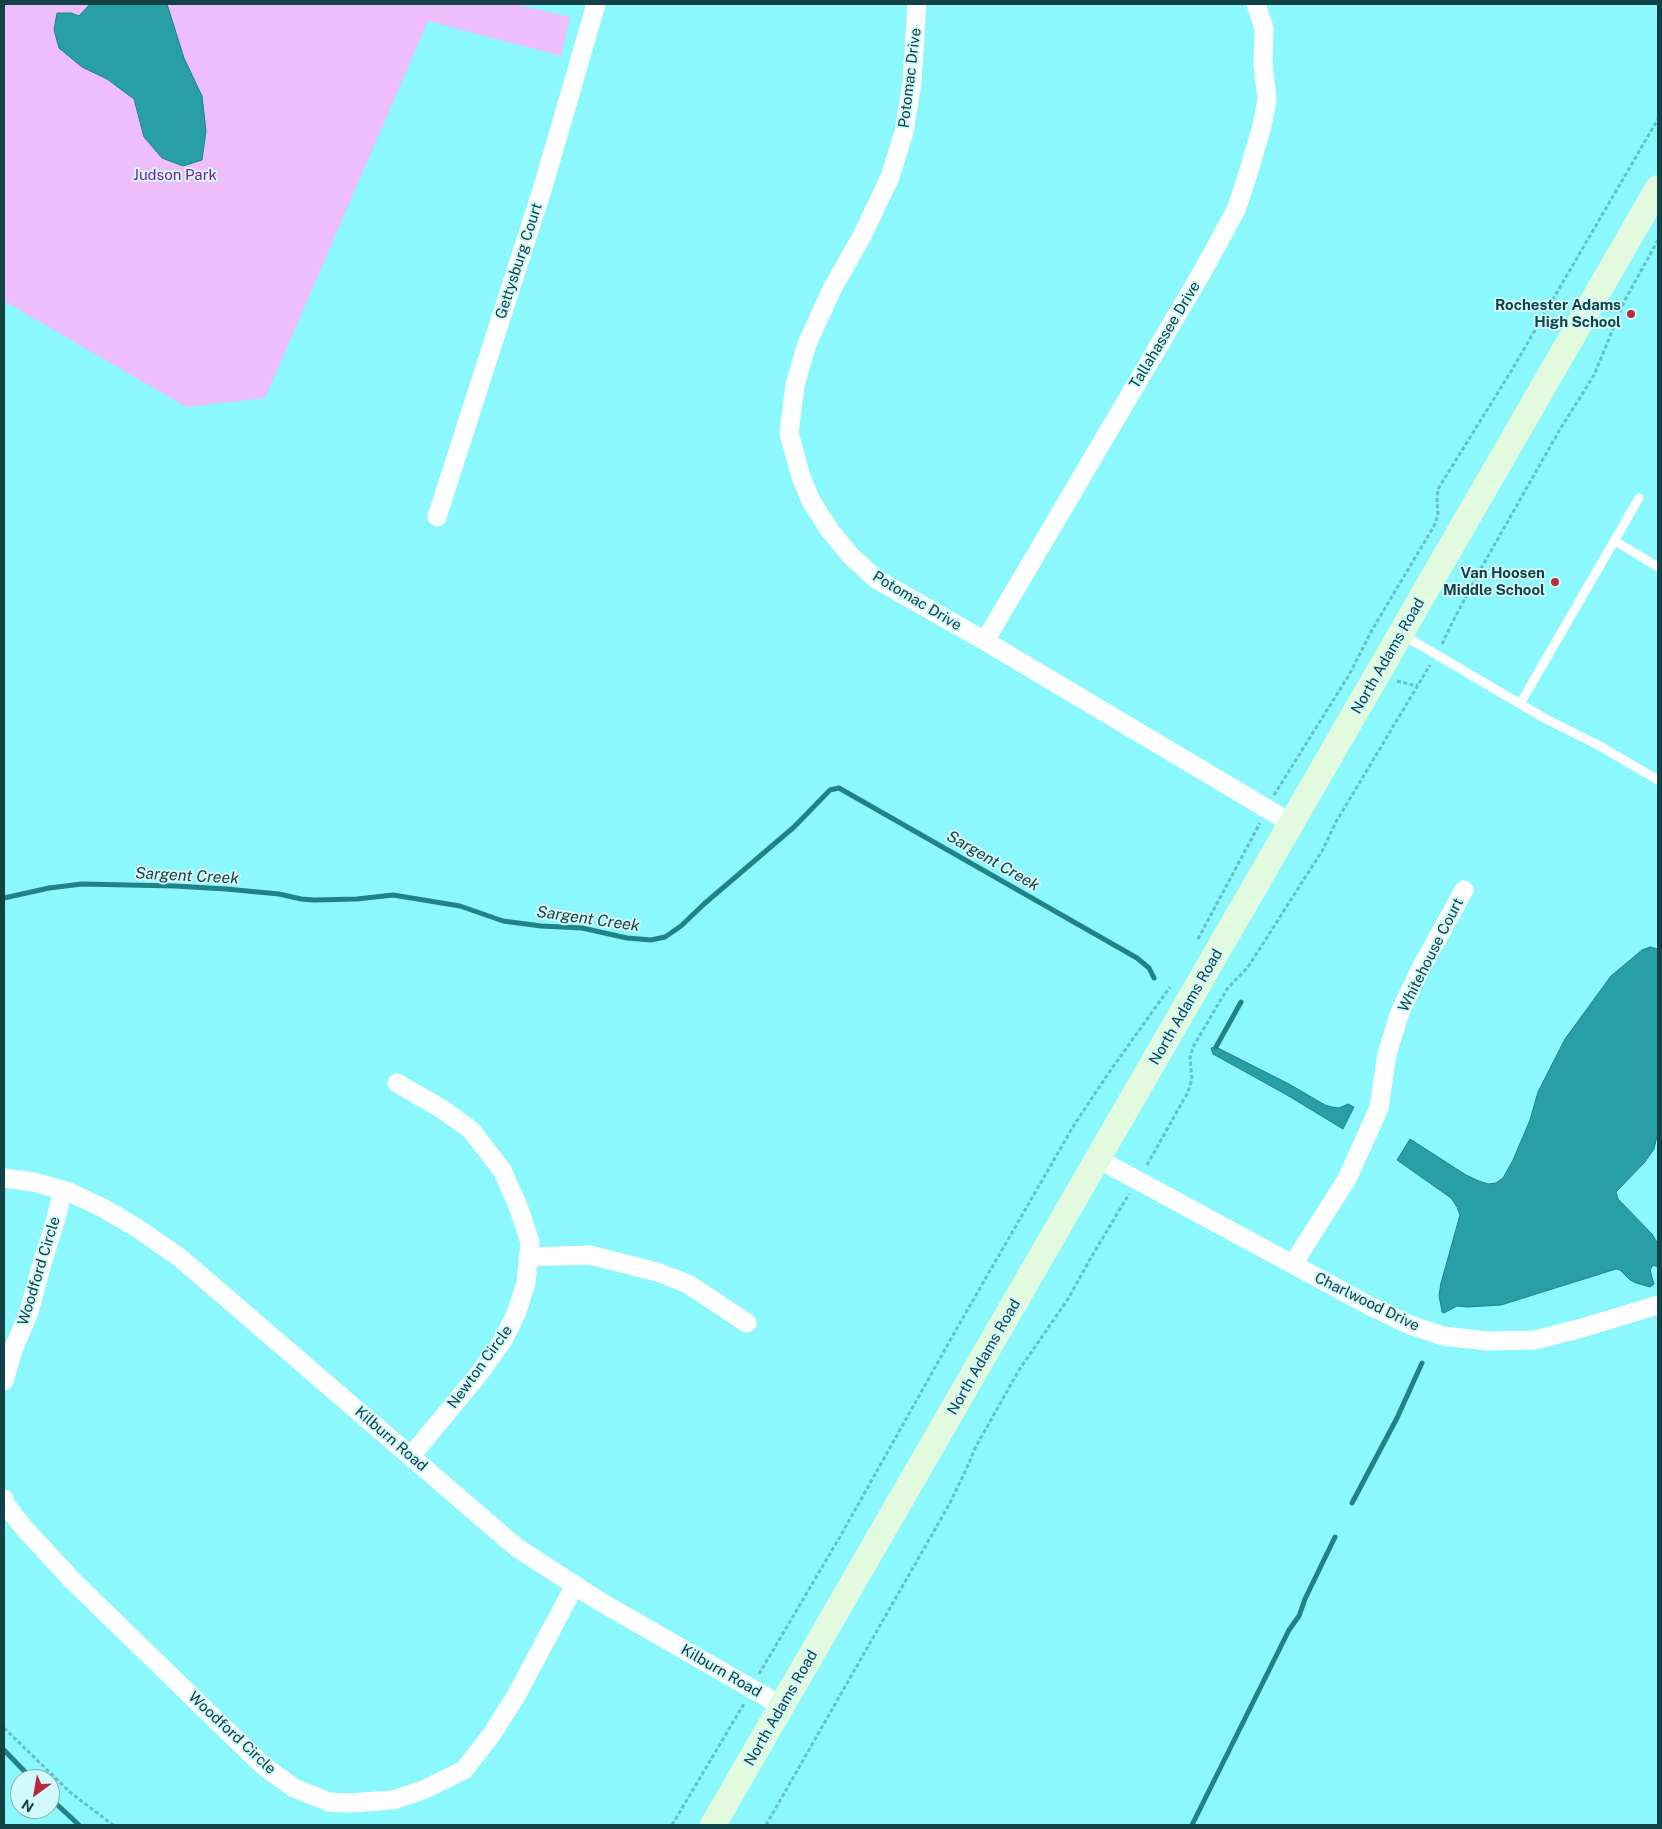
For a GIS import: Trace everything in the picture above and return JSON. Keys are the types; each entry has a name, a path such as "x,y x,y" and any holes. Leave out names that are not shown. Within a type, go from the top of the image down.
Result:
{"main road":[{"name":"North Adams Road","path":"713,1825 1658,188"}],"street":[{"name":"Gettysburg Court","path":"437,517 543,187 596,4"},
{"name":"Potomac Drive","path":"917,4 912,82 904,132 890,177 862,236 832,289 807,344 795,385 789,433 801,477 811,501 831,532 851,556 876,579 1291,823"},
{"name":"Tallahassee Drive","path":"986,642 1201,274 1236,210 1248,177 1262,126 1267,99 1264,64 1264,28 1256,4"},
{"name":"Whitehouse Court","path":"1293,1264 1347,1179 1379,1108 1387,1054 1400,1012 1421,968 1464,890"},
{"name":"Newton Circle","path":"397,1083 442,1109 471,1130 502,1170 518,1206 530,1242 526,1283 516,1314 503,1340 478,1375 411,1456"},
{"name":"Charlwood Drive","path":"1098,1159 1410,1325 1443,1336 1487,1341 1534,1340 1658,1305"},
{"name":"Kilburn Road","path":"4,1178 34,1182 63,1190 103,1208 137,1228 179,1257 516,1547 600,1601 782,1706"},
{"name":"Woodford Circle","path":"4,1380 13,1350 29,1312 63,1190"},
{"path":"528,1257 590,1255 657,1272 688,1284 747,1323"},
{"name":"Woodford Circle","path":"4,1499 5,1504 24,1528 74,1581 251,1754 265,1767 294,1788 329,1802 349,1803 393,1800 423,1790 464,1770 492,1734 517,1694 575,1585"}],"lane":[{"path":"1520,704 1639,498"},
{"path":"1615,541 1658,566"},
{"path":"1401,633 1544,718 1598,745 1658,780"}],"path":[{"path":"1275,792 1349,675 1372,630 1434,526 1438,515 1436,498 1438,489 1506,381 1658,119"},
{"path":"1445,640 1479,572 1559,431 1594,375 1625,300 1658,240"},
{"path":"1144,1170 1188,1092 1192,1079 1190,1058 1193,1048 1227,989 1248,967 1322,851 1336,822 1426,670"},
{"path":"1399,682 1418,685"},
{"path":"1197,940 1256,831"},
{"path":"758,1676 841,1535 960,1321 1074,1125 1172,984"},
{"path":"766,1825 950,1503 976,1445 1024,1360 1068,1298 1130,1193"},
{"path":"672,1825 745,1702"},
{"path":"4,1728 71,1793 113,1825"}],"green space":[{"name":"Judson Park","path":"4,4 515,4 570,17 561,56 428,21 265,398 186,407 4,301"}],"water":[{"path":"90,4 167,4 184,58 202,96 206,131 202,160 183,166 162,158 144,137 134,99 107,79 82,67 59,48 54,30 57,13 71,13 79,16"},
{"path":"1650,947 1658,949 1658,1132 1654,1149 1645,1162 1616,1192 1618,1199 1652,1234 1658,1244 1658,1267 1653,1265 1650,1270 1654,1284 1650,1287 1636,1283 1616,1269 1501,1305 1457,1306 1444,1313 1442,1312 1439,1295 1441,1283 1460,1215 1451,1198 1397,1160 1410,1139 1466,1175 1479,1181 1488,1184 1496,1183 1503,1178 1530,1120 1538,1092 1565,1039 1611,976 1642,950"},
{"path":"1216,1047 1289,1084 1325,1105 1339,1108 1348,1104 1354,1107 1343,1129 1213,1054 1211,1048"}],"waterway":[{"name":"Sargent Creek","path":"4,898 49,888 82,884 226,889 279,894 314,900 357,899 393,895 460,906 503,921 541,926 582,928 627,938 651,940 665,937 681,926 794,827 830,790 839,788 1137,958 1149,968 1154,978"},
{"path":"1216,1047 1241,1002"},
{"path":"1352,1503 1397,1418 1422,1363"},
{"path":"1192,1825 1289,1630 1299,1616 1305,1599 1335,1537"},
{"path":"4,1750 22,1769"},
{"path":"60,1807 79,1825"}],"place":[{"name":"Rochester Adams High School","path":"1631,314"},
{"name":"Van Hoosen Middle School","path":"1555,582"}]}
